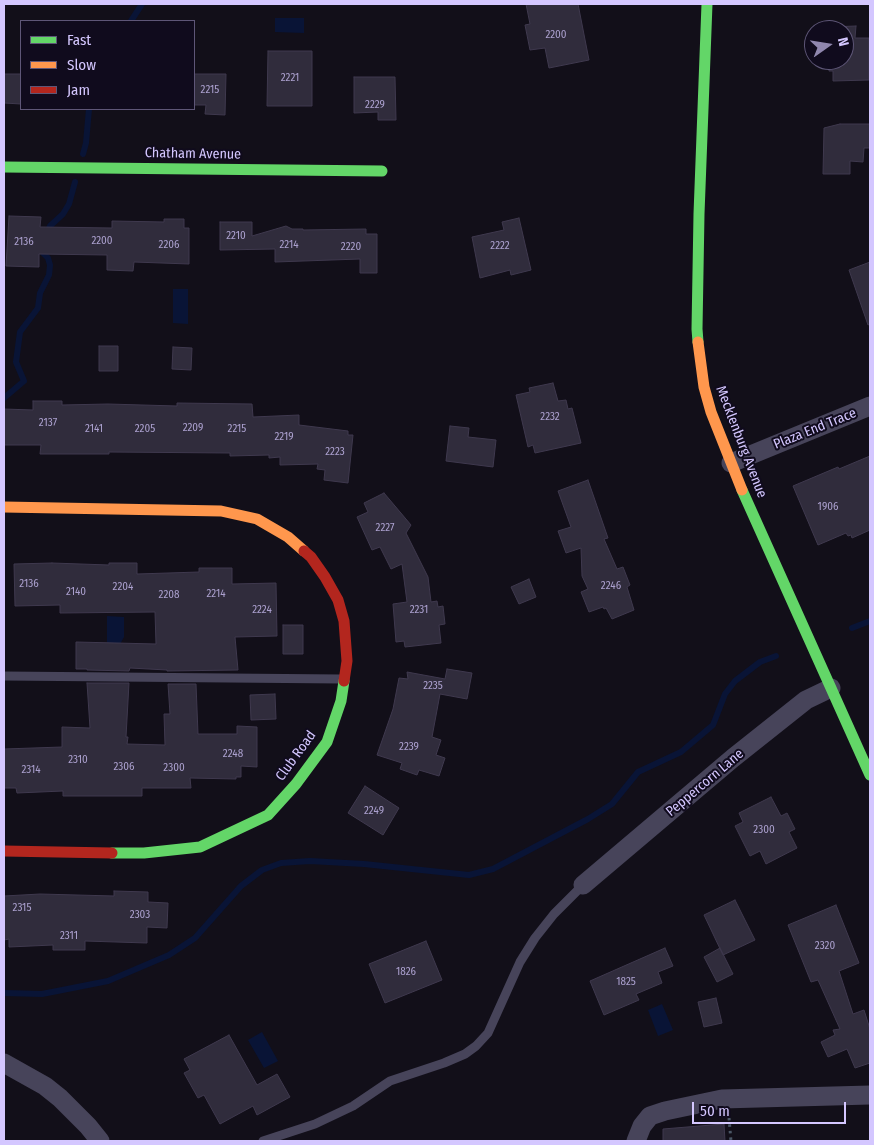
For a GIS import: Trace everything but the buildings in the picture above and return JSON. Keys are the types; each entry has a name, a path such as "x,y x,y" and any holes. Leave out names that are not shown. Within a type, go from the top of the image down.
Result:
{"street":[{"name":"Mecklenburg Avenue","path":"707,4 699,204 697,329 704,387 711,412 731,463 870,775"},
{"name":"Chatham Avenue","path":"4,167 382,171"},
{"name":"Plaza End Trace","path":"731,463 870,406"},
{"name":"Club Road","path":"4,507 221,511 249,517 272,526 288,537 311,558 325,577 338,600 344,622 346,642 345,679 341,701 327,742 296,784 268,815 200,847 144,853 4,851"},
{"name":"Peppercorn Lane","path":"584,885 733,758 798,706 831,688"},
{"path":"4,1063 44,1086 60,1098 100,1141"},
{"path":"636,1141 642,1126 650,1116 722,1099 870,1095"}],"lane":[{"path":"4,676 345,679"},
{"path":"263,1141 315,1124 353,1106 390,1081 444,1063 465,1054 476,1046 488,1033 520,962 535,938 554,914 584,885"}],"path":[{"path":"729,1116 731,1141"}],"water":[{"path":"275,18 304,18 304,33 275,32"},
{"path":"173,289 188,289 188,324 173,323"},
{"path":"107,616 124,617 124,637 119,646 107,646"},
{"path":"662,1004 673,1030 658,1036 648,1010"},
{"path":"262,1032 278,1061 264,1068 248,1040"}],"waterway":[{"path":"132,20 142,4"},
{"path":"83,154 86,143 89,110"},
{"path":"46,234 50,226 63,214 69,204 75,182"},
{"path":"4,398 24,381 16,362 20,332 38,308 40,293 49,275 50,265 48,258 41,248"},
{"path":"852,628 870,621"},
{"path":"4,993 42,994 108,981 169,955 195,938 241,886 262,870 281,863 310,861 364,864 469,875 493,869 588,819 612,804 638,772 681,752 713,725 725,694 735,681 760,662 776,656"}],"traffic: fast":[{"path":"698,342 699,214 707,4"},
{"path":"4,167 382,171"},
{"path":"742,490 870,775"},
{"path":"112,853 144,853 200,847 268,815 296,784 327,742 341,701 344,681"}],"traffic: slow":[{"path":"698,342 704,387 711,412 742,490"},
{"path":"4,507 221,511 257,519 288,537 304,551"}],"traffic: jam":[{"path":"304,551 311,557 325,577 338,600 344,621 347,661 344,681"},
{"path":"4,851 112,853"}]}
